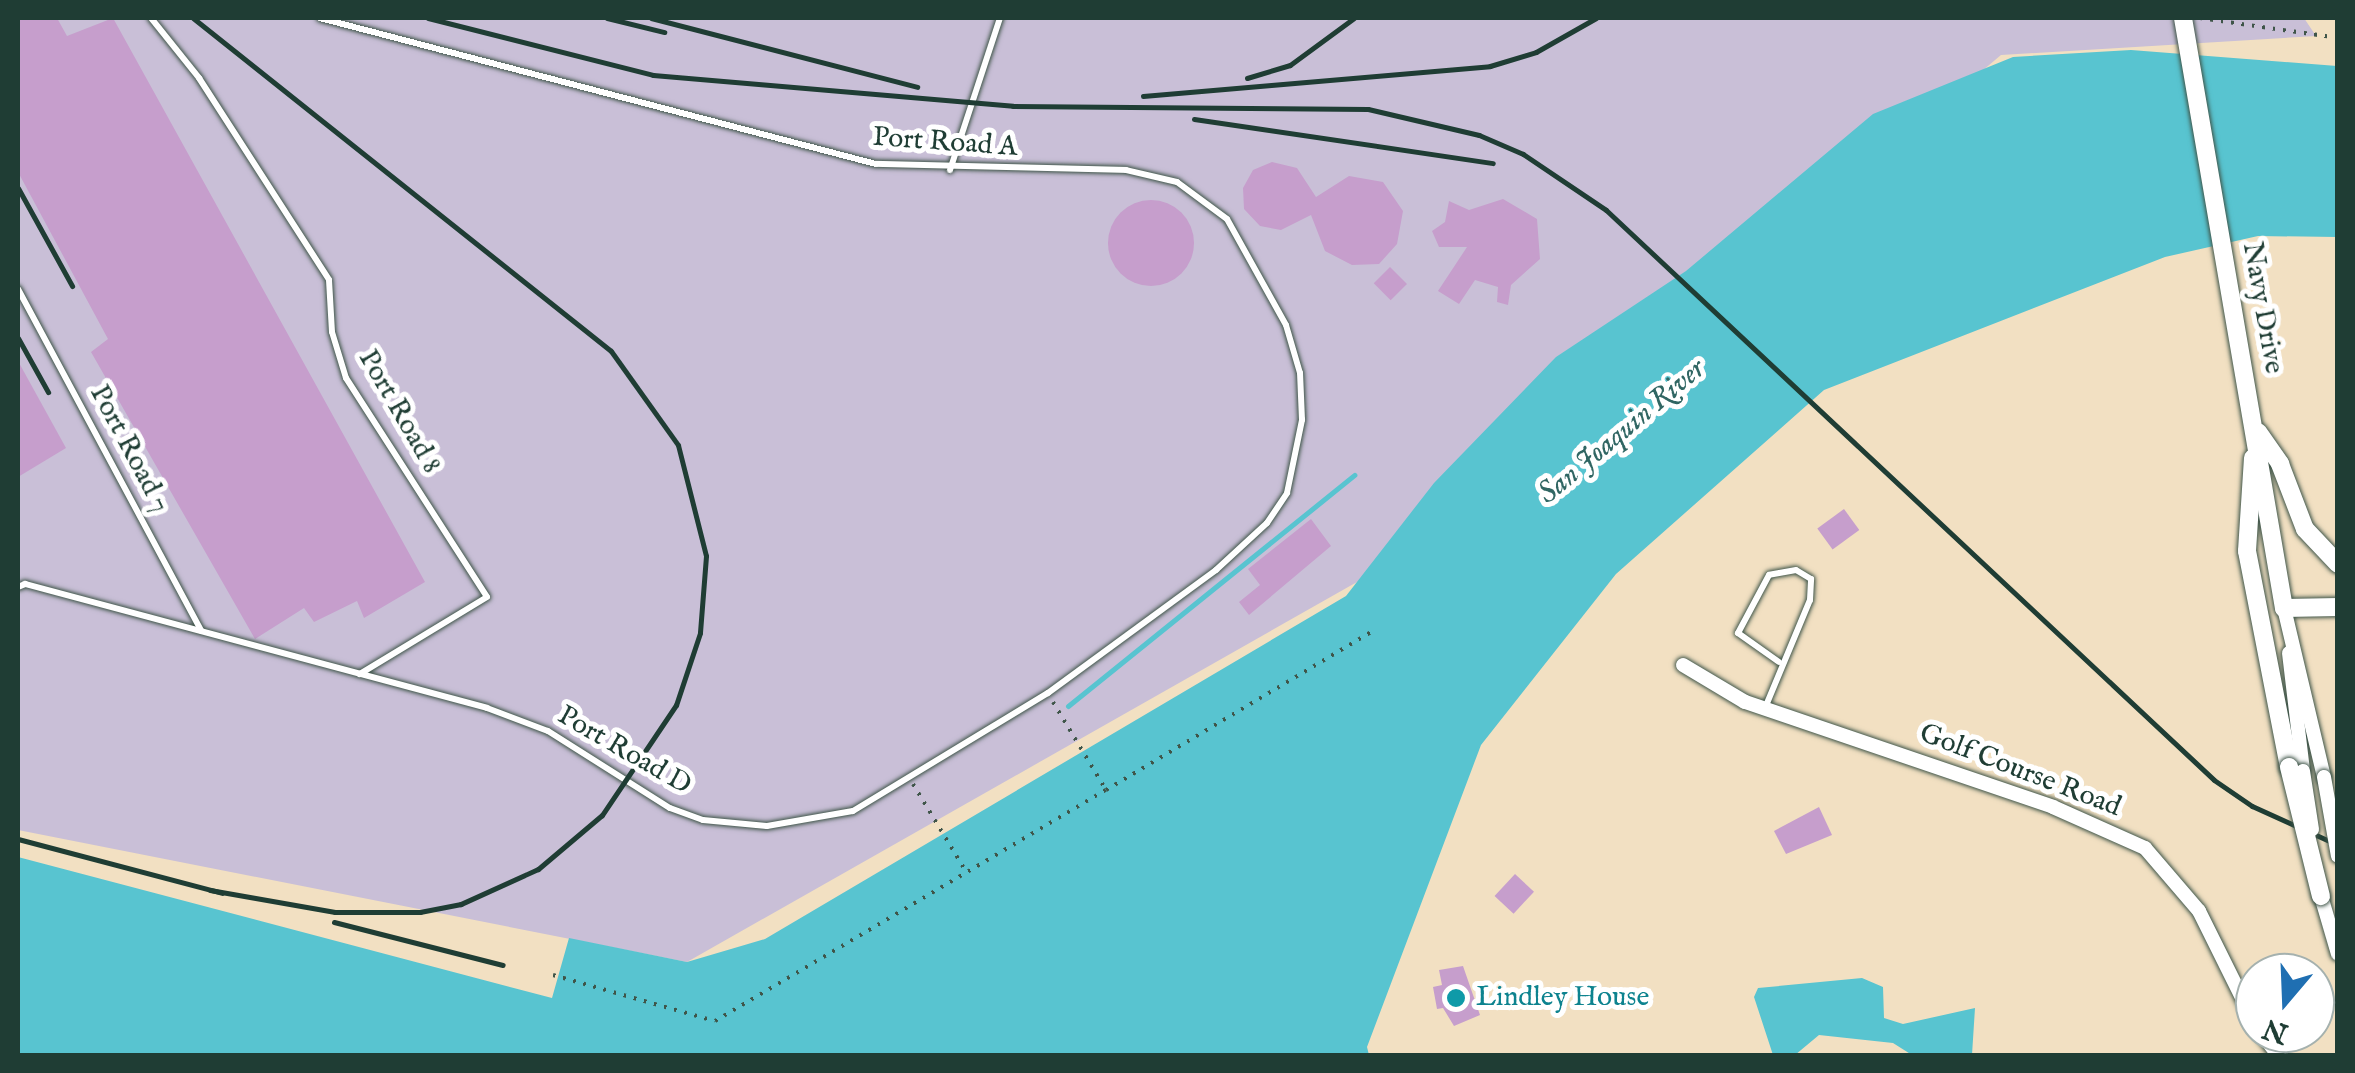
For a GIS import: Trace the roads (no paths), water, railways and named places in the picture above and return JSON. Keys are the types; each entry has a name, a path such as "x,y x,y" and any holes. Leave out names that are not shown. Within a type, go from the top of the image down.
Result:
{"street":[{"name":"Navy Drive","path":"2183,18 2284,608"},
{"path":"2255,428 2280,464 2304,528 2338,564"},
{"path":"2255,428 2247,552 2322,902 2338,954"},
{"path":"2284,608 2338,607"},
{"path":"2284,608 2296,769"},
{"path":"2284,608 2324,776 2338,856"},
{"name":"Golf Course Road","path":"1683,664 1728,695 2053,806 2146,848 2199,911 2235,984"}],"lane":[{"name":"Port Road 8","path":"151,18 198,78 329,280 332,332 346,378 487,597 360,674"},
{"name":"Port Road A","path":"320,18 876,164 950,170 1145,172 1178,182 1215,206 1268,283 1296,357 1302,420 1291,483"},
{"path":"950,170 1000,18"},
{"name":"Port Road 7","path":"18,288 200,631"},
{"name":"Port Road D","path":"18,587 26,584 360,674 548,730 656,800 714,822 767,826 853,812 1048,694 1216,570 1268,523 1291,483"},
{"path":"1764,709 1779,662 1810,600 1811,579 1796,570 1769,575 1738,633 1779,662"}],"water":[{"name":"San Joaquin River","path":"2131,50 2337,66 2337,237 2258,236 2165,257 1824,390 1616,574 1481,745 1367,1047 1369,1055 18,1055 18,857 552,998 569,938 687,962 765,939 1346,596 1434,483 1556,357 1686,271 1873,114 2013,57"},
{"path":"1862,978 1883,987 1884,1018 1903,1024 1975,1008 1972,1055 1912,1055 1893,1043 1819,1035 1795,1055 1773,1055 1754,997 1758,988"}],"waterway":[{"path":"1068,706 1354,475"}],"railway":[{"path":"193,18 611,351 678,445 706,556 700,633 676,705 602,815 538,869 461,904 420,912 335,912 210,890"},
{"path":"428,18 653,75 1013,106 1368,109 1479,135 1523,154 1606,210 2214,780 2252,806 2338,845"},
{"path":"607,18 664,32"},
{"path":"651,18 917,87"},
{"path":"1247,78 1290,65 1354,18"},
{"path":"1143,96 1490,66 1536,52 1596,18"},
{"path":"1194,119 1493,163"},
{"path":"18,188 72,286"},
{"path":"18,338 48,392"},
{"path":"18,839 222,893"},
{"path":"334,922 503,965"}],"place":[{"name":"Lindley House","path":"1456,998"}]}
